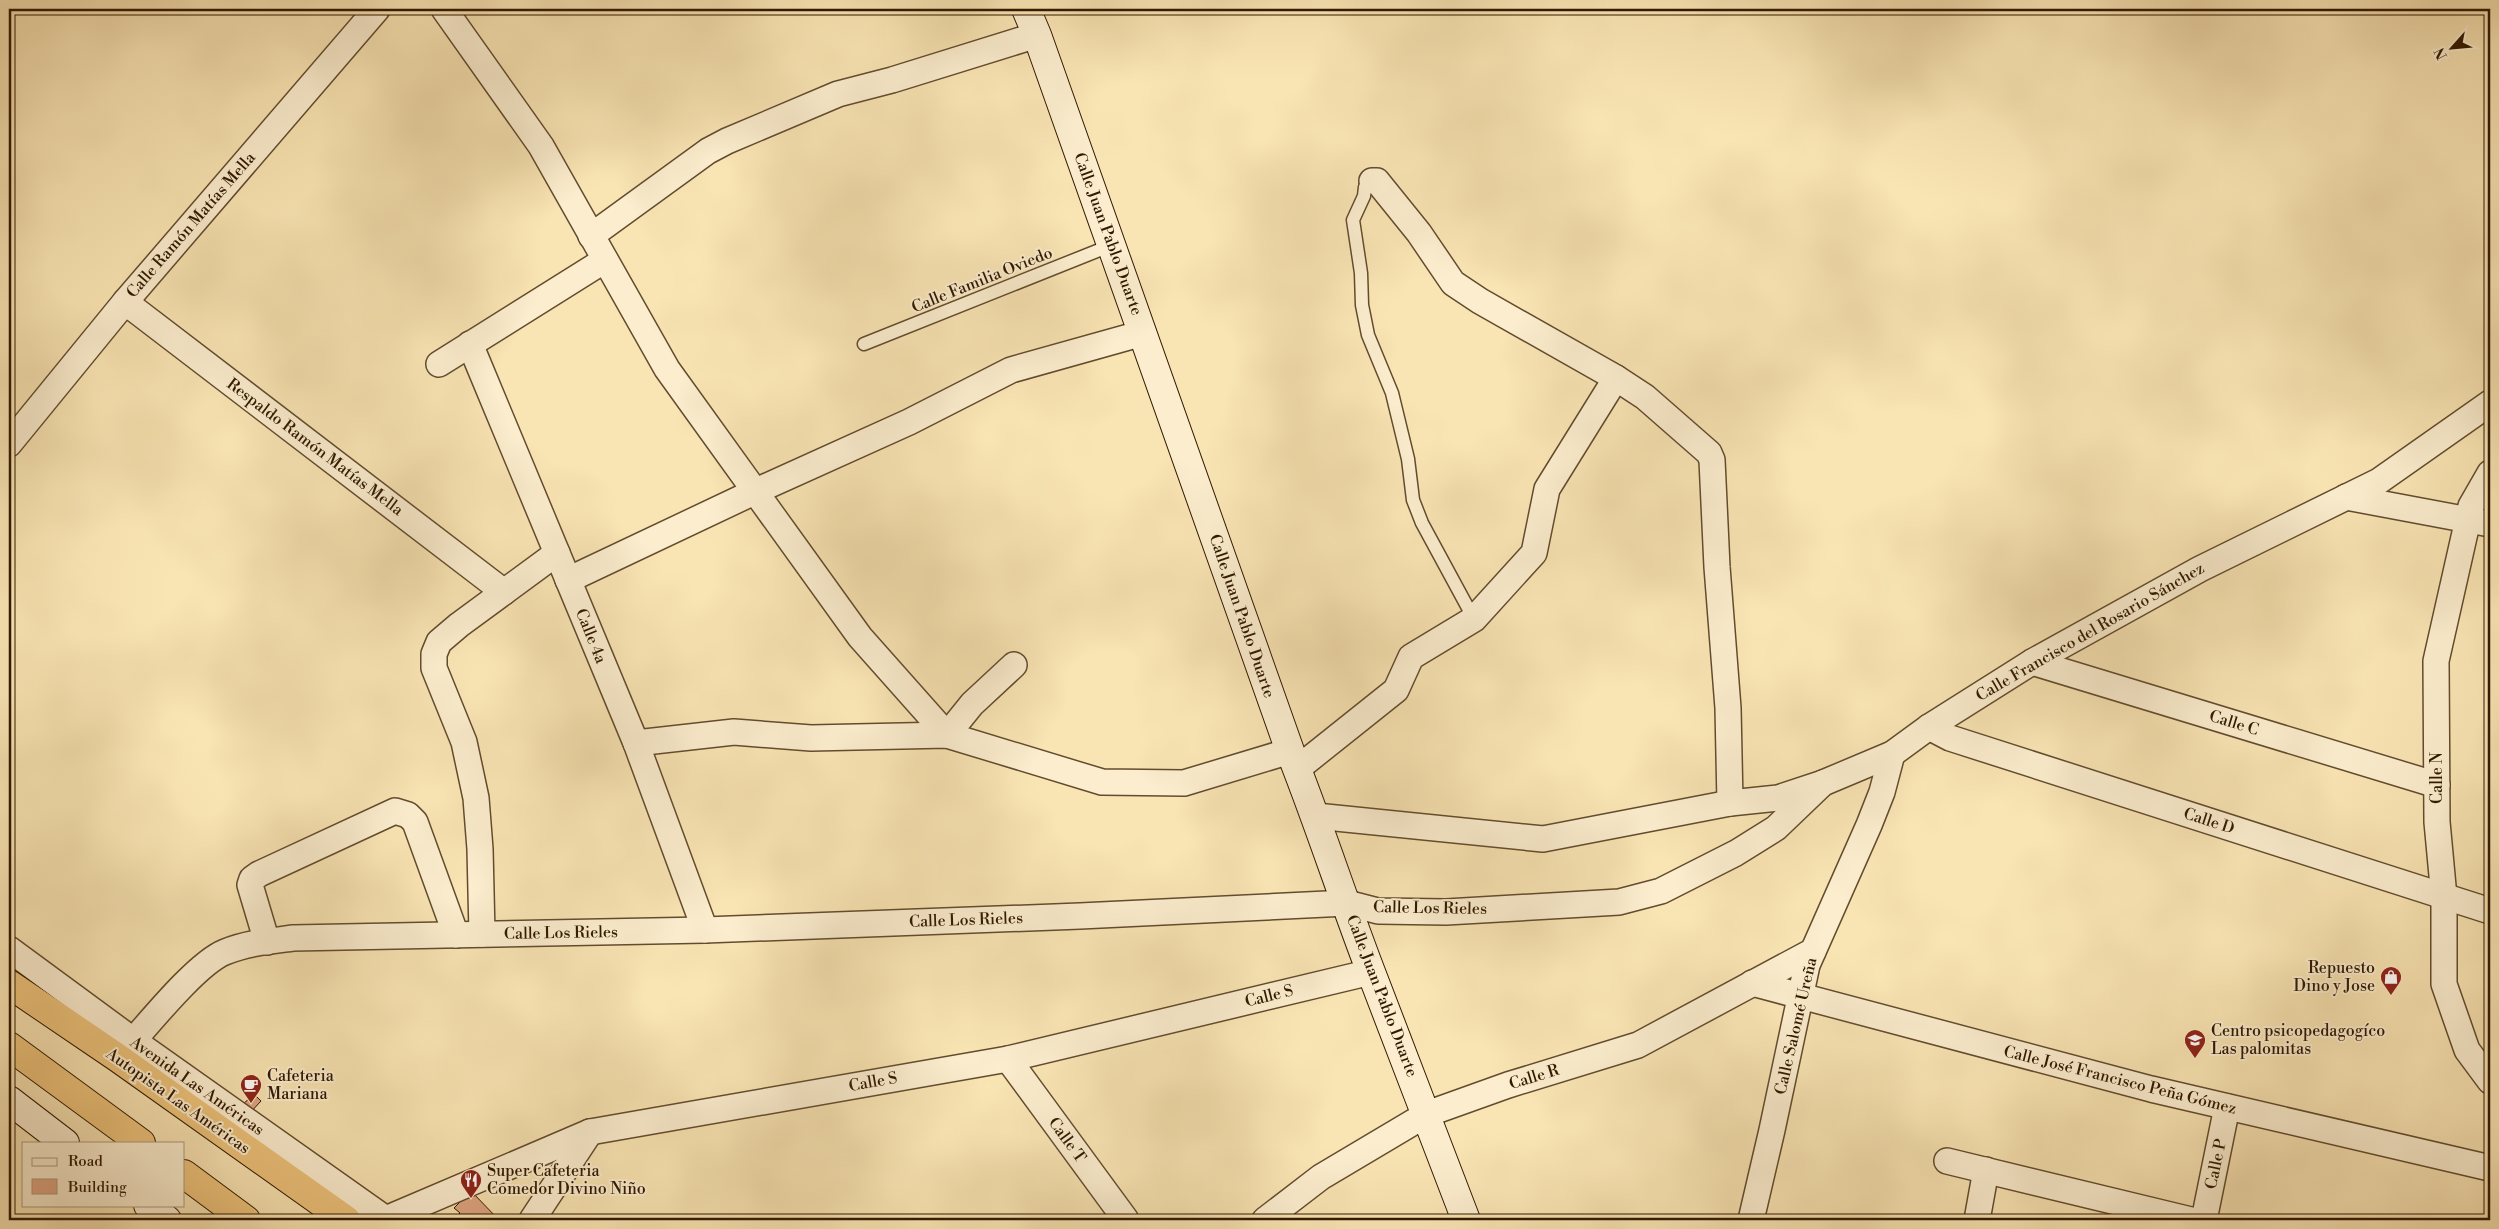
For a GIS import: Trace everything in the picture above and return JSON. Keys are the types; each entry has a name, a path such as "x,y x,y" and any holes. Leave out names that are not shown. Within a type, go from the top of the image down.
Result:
{"highway":[{"name":"Autopista Las Américas","path":"9,984 126,1050 346,1220"},
{"path":"9,1046 140,1142"},
{"path":"185,1175 246,1220"}],"street":[{"name":"Calle Ramón Matías Mella","path":"9,444 125,302 377,9"},
{"path":"444,9 541,146 667,369 860,638 947,735"},
{"name":"Calle Juan Pablo Duarte","path":"1026,9 1112,245 1294,760 1316,816 1370,972 1427,1114 1466,1220"},
{"path":"591,236 708,151 727,141 838,94 892,80 1037,35"},
{"path":"1372,181 1377,182 1419,234 1453,283 1480,301 1616,378 1645,397 1694,439 1712,460 1717,566 1728,708 1730,802"},
{"path":"439,364 605,260"},
{"name":"Respaldo Ramón Matías Mella","path":"125,302 504,592"},
{"path":"568,580 754,492 909,422 1011,370 1143,333"},
{"name":"Calle 4a","path":"470,344 636,743 705,930"},
{"path":"636,743 734,732 811,738 947,735 1102,782 1184,783 1294,760 1396,690 1411,657 1474,619 1534,553 1547,489 1616,378"},
{"name":"Calle Francisco del Rosario Sánchez","path":"1316,816 1543,839 1730,802 1778,798 1823,783 1892,754 1928,727 2032,662 2200,569 2379,481 2490,404"},
{"name":"Calle N","path":"2490,473 2471,506 2479,522 2436,661 2437,822 2444,897 2444,984 2468,1050 2490,1081"},
{"path":"2346,497 2479,522"},
{"path":"482,934 480,849 476,798 464,742 434,668 434,654 439,642 452,631 557,553"},
{"name":"Calle C","path":"2032,662 2437,785"},
{"path":"947,735 972,704 1014,665"},
{"name":"Calle D","path":"1928,727 1950,738 2490,911"},
{"name":"Calle Salomé Ureña","path":"1751,1220 1807,965 1869,825 1882,792 1892,754"},
{"name":"Calle Los Rieles","path":"126,1050 198,971 223,952 293,938 705,930 1347,903 1378,911 1446,912 1619,902 1661,891 1736,853 1776,828 1823,783"},
{"path":"267,942 250,885 252,879 259,874 396,811 408,815 415,822 456,935"},
{"name":"Avenida Las Américas","path":"9,948 126,1050 386,1220"},
{"name":"Calle R","path":"1265,1220 1321,1178 1427,1114 1508,1085 1638,1045 1813,951"},
{"name":"Calle S","path":"386,1220 590,1132 1008,1059 1370,972"},
{"name":"Calle José Francisco Peña Gómez","path":"1752,983 2151,1089 2490,1168"},
{"name":"Calle T","path":"1008,1059 1126,1220"},
{"path":"9,1100 64,1142"},
{"name":"Calle P","path":"2204,1220 2227,1107"},
{"path":"532,1220 590,1132"},
{"path":"1948,1161 2190,1220"},
{"path":"1977,1220 1986,1170"},
{"path":"149,1206 167,1220"}],"lane":[{"path":"1372,181 1365,187 1364,196 1353,220 1361,272 1362,305 1368,335 1394,400 1408,459 1413,500 1422,524 1474,619"},
{"name":"Calle Familia Oviedo","path":"864,344 1112,245"}],"building":[{"name":"Cafeteria Mariana","path":"254,1094 261,1101 249,1114 241,1106"},
{"name":"Super Cafeteria Comedor Divino Niño","path":"471,1191 499,1220 453,1220 460,1213 454,1208"}],"place":[{"name":"Repuesto Dino y Jose","path":"2391,996"},
{"name":"Centro psicopedagogíco Las palomitas","path":"2195,1059"},
{"name":"Cafeteria Mariana","path":"251,1104"},
{"name":"Super Cafeteria Comedor Divino Niño","path":"471,1199"}]}
